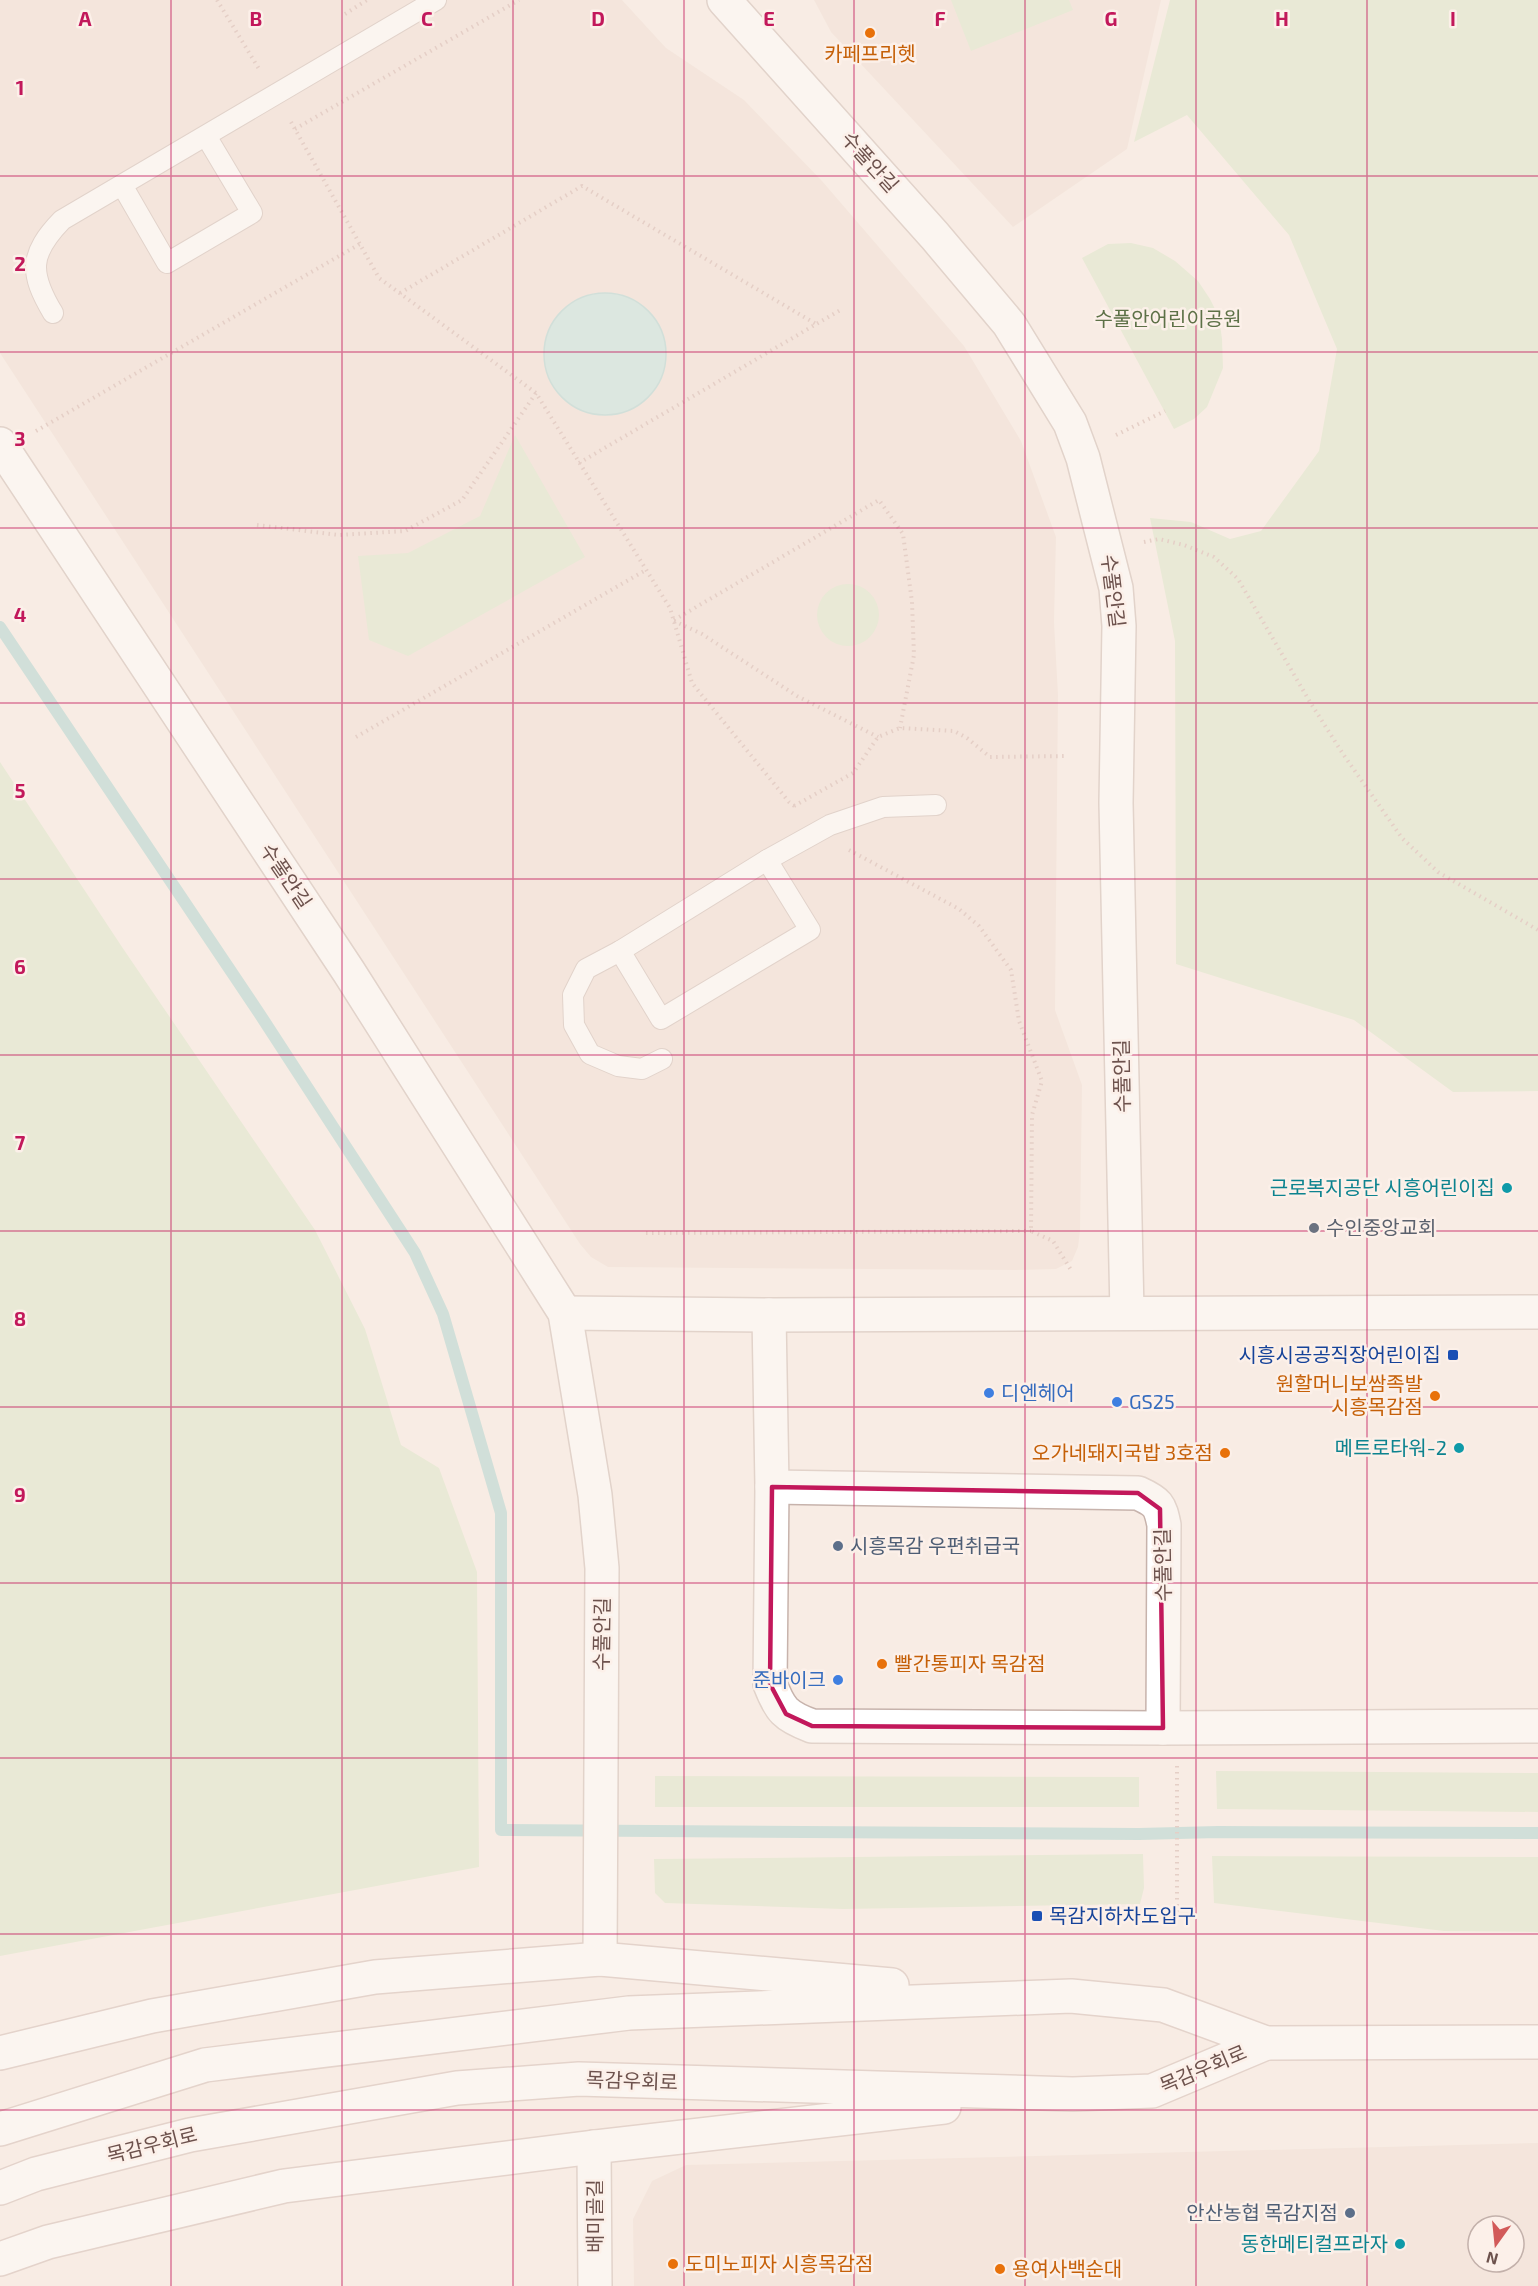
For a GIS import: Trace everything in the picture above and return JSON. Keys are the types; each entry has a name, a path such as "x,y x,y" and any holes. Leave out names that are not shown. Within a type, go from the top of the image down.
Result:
{"street":[{"name":"수풀안길","path":"724,0 927,227 1009,324 1070,423 1083,458 1108,550 1116,588 1119,626 1116,803 1127,1313"},
{"name":"수풀안길","path":"0,444 350,972 565,1313 596,1495 602,1568 600,1959"},
{"path":"565,1313 769,1315 1538,1312"},
{"path":"769,1315 772,1487 770,1684 777,1704 786,1714 812,1726 1162,1728 1538,1726"},
{"name":"수풀안길","path":"772,1487 1138,1493 1154,1500 1161,1509 1164,1525 1162,1728"},
{"path":"0,2054 152,2016 375,1977 600,1959 905,1987 1071,1996"},
{"name":"목감우회로","path":"0,2129 205,2065 629,2013 1071,1996 1162,2005 1266,2043 1538,2042"},
{"name":"목감우회로","path":"0,2188 36,2174 190,2135 457,2088 579,2079 1073,2094 1152,2091 1266,2043"},
{"path":"0,2259 48,2242 284,2186 594,2147 1073,2094"},
{"name":"배미골길","path":"594,2147 595,2286"}],"lane":[{"path":"53,313 36,280 36,263 46,236 62,220 436,0"},
{"path":"122,184 167,263 252,213 206,136"},
{"path":"662,1059 642,1069 618,1066 590,1054 574,1025 573,995 586,969 822,830 883,807 936,805"},
{"path":"620,951 661,1019 810,930 768,860"}],"path":[{"path":"217,0 258,69"},
{"path":"519,0 295,129 379,278 536,393 670,608 692,683 794,806 845,848 959,909 979,926 1011,969 1019,1021 1042,1082 1032,1115 1031,1231"},
{"path":"400,293 582,186 816,324"},
{"path":"35,432 360,244"},
{"path":"579,463 842,309"},
{"path":"257,525 339,535 405,531 462,500 536,393"},
{"path":"1116,435 1165,411"},
{"path":"674,620 879,500 903,534 912,602 914,656 900,728"},
{"path":"1108,550 1159,539 1184,545 1214,557 1238,579 1315,711 1401,838 1438,872 1538,930"},
{"path":"356,737 646,570"},
{"path":"674,620 702,634 797,696 878,737"},
{"path":"794,806 853,773 878,737 900,728 954,731 967,738 990,757 1068,756"},
{"path":"646,1233 1031,1231 1053,1241 1071,1270"},
{"path":"1176,1770 1177,1915"}],"highlighted area":[{"path":"772,1487 1138,1493 1160,1509 1163,1728 812,1726 786,1714 770,1684"}],"shaded area":[{"path":"0,0 622,0 666,48 744,100 822,181 964,346 1021,441 1056,537 1054,622 1058,695 1055,1010 1082,1085 1080,1231 1078,1247 1072,1261 1056,1269 1015,1270 608,1267 591,1257 580,1244 0,353"},
{"path":"814,0 1161,0 1127,149 1013,227 831,32"},
{"path":"1538,2143 1538,2286 634,2286 633,2219 652,2181 686,2165"}],"green space":[{"path":"951,0 1069,0 1073,10 971,51"},
{"path":"1170,0 1538,0 1538,1091 1453,1092 1354,1020 1176,964 1175,641 1150,518 1191,522 1230,539 1261,531 1319,451 1337,349 1289,235 1187,115 1134,142"},
{"name":"수풀안어린이공원","path":"1131,243 1153,248 1175,261 1198,281 1219,317 1223,368 1207,407 1194,419 1174,429 1082,258 1108,244"},
{"path":"515,435 585,557 408,656 369,640 358,556 408,553 480,516"},
{"path":"842,584 854,584 870,593 877,603 879,615 877,627 870,637 854,646 842,646 831,641 822,632 817,621 817,609 822,598 831,589"},
{"path":"0,762 122,947 315,1230 365,1329 401,1445 439,1468 477,1572 479,1867 0,1956"},
{"path":"1216,1771 1538,1773 1538,1812 1217,1809"},
{"path":"655,1776 1139,1777 1139,1807 655,1807"},
{"path":"1143,1854 1144,1888 1140,1904 843,1909 665,1903 655,1893 654,1859"},
{"path":"1212,1856 1538,1857 1538,1932 1444,1931 1214,1903"}],"water":[{"path":"605,293 628,298 648,311 661,331 666,354 661,377 648,397 628,410 605,415 582,410 562,397 549,377 544,354 549,331 562,311 582,298"}],"waterway":[{"path":"0,627 259,1013 415,1253 443,1314 501,1513 501,1830 1139,1834 1218,1832 1538,1833"}],"place":[{"name":"카페프리헷","path":"870,33"},
{"name":"근로복지공단 시흥어린이집","path":"1507,1188"},
{"name":"수인중앙교회","path":"1314,1228"},
{"name":"시흥시공공직장어린이집","path":"1453,1355"},
{"name":"디엔헤어","path":"989,1393"},
{"name":"원할머니보쌈족발 시흥목감점","path":"1435,1396"},
{"name":"GS25","path":"1117,1402"},
{"name":"메트로타워-2","path":"1459,1448"},
{"name":"오가네돼지국밥 3호점","path":"1225,1453"},
{"name":"시흥목감 우편취급국","path":"838,1546"},
{"name":"빨간통피자 목감점","path":"882,1664"},
{"name":"준바이크","path":"838,1680"},
{"name":"목감지하차도입구","path":"1037,1916"},
{"name":"안산농협 목감지점","path":"1350,2213"},
{"name":"동한메티컬프라자","path":"1400,2244"},
{"name":"도미노피자 시흥목감점","path":"673,2264"},
{"name":"용여사백순대","path":"1000,2269"}]}
